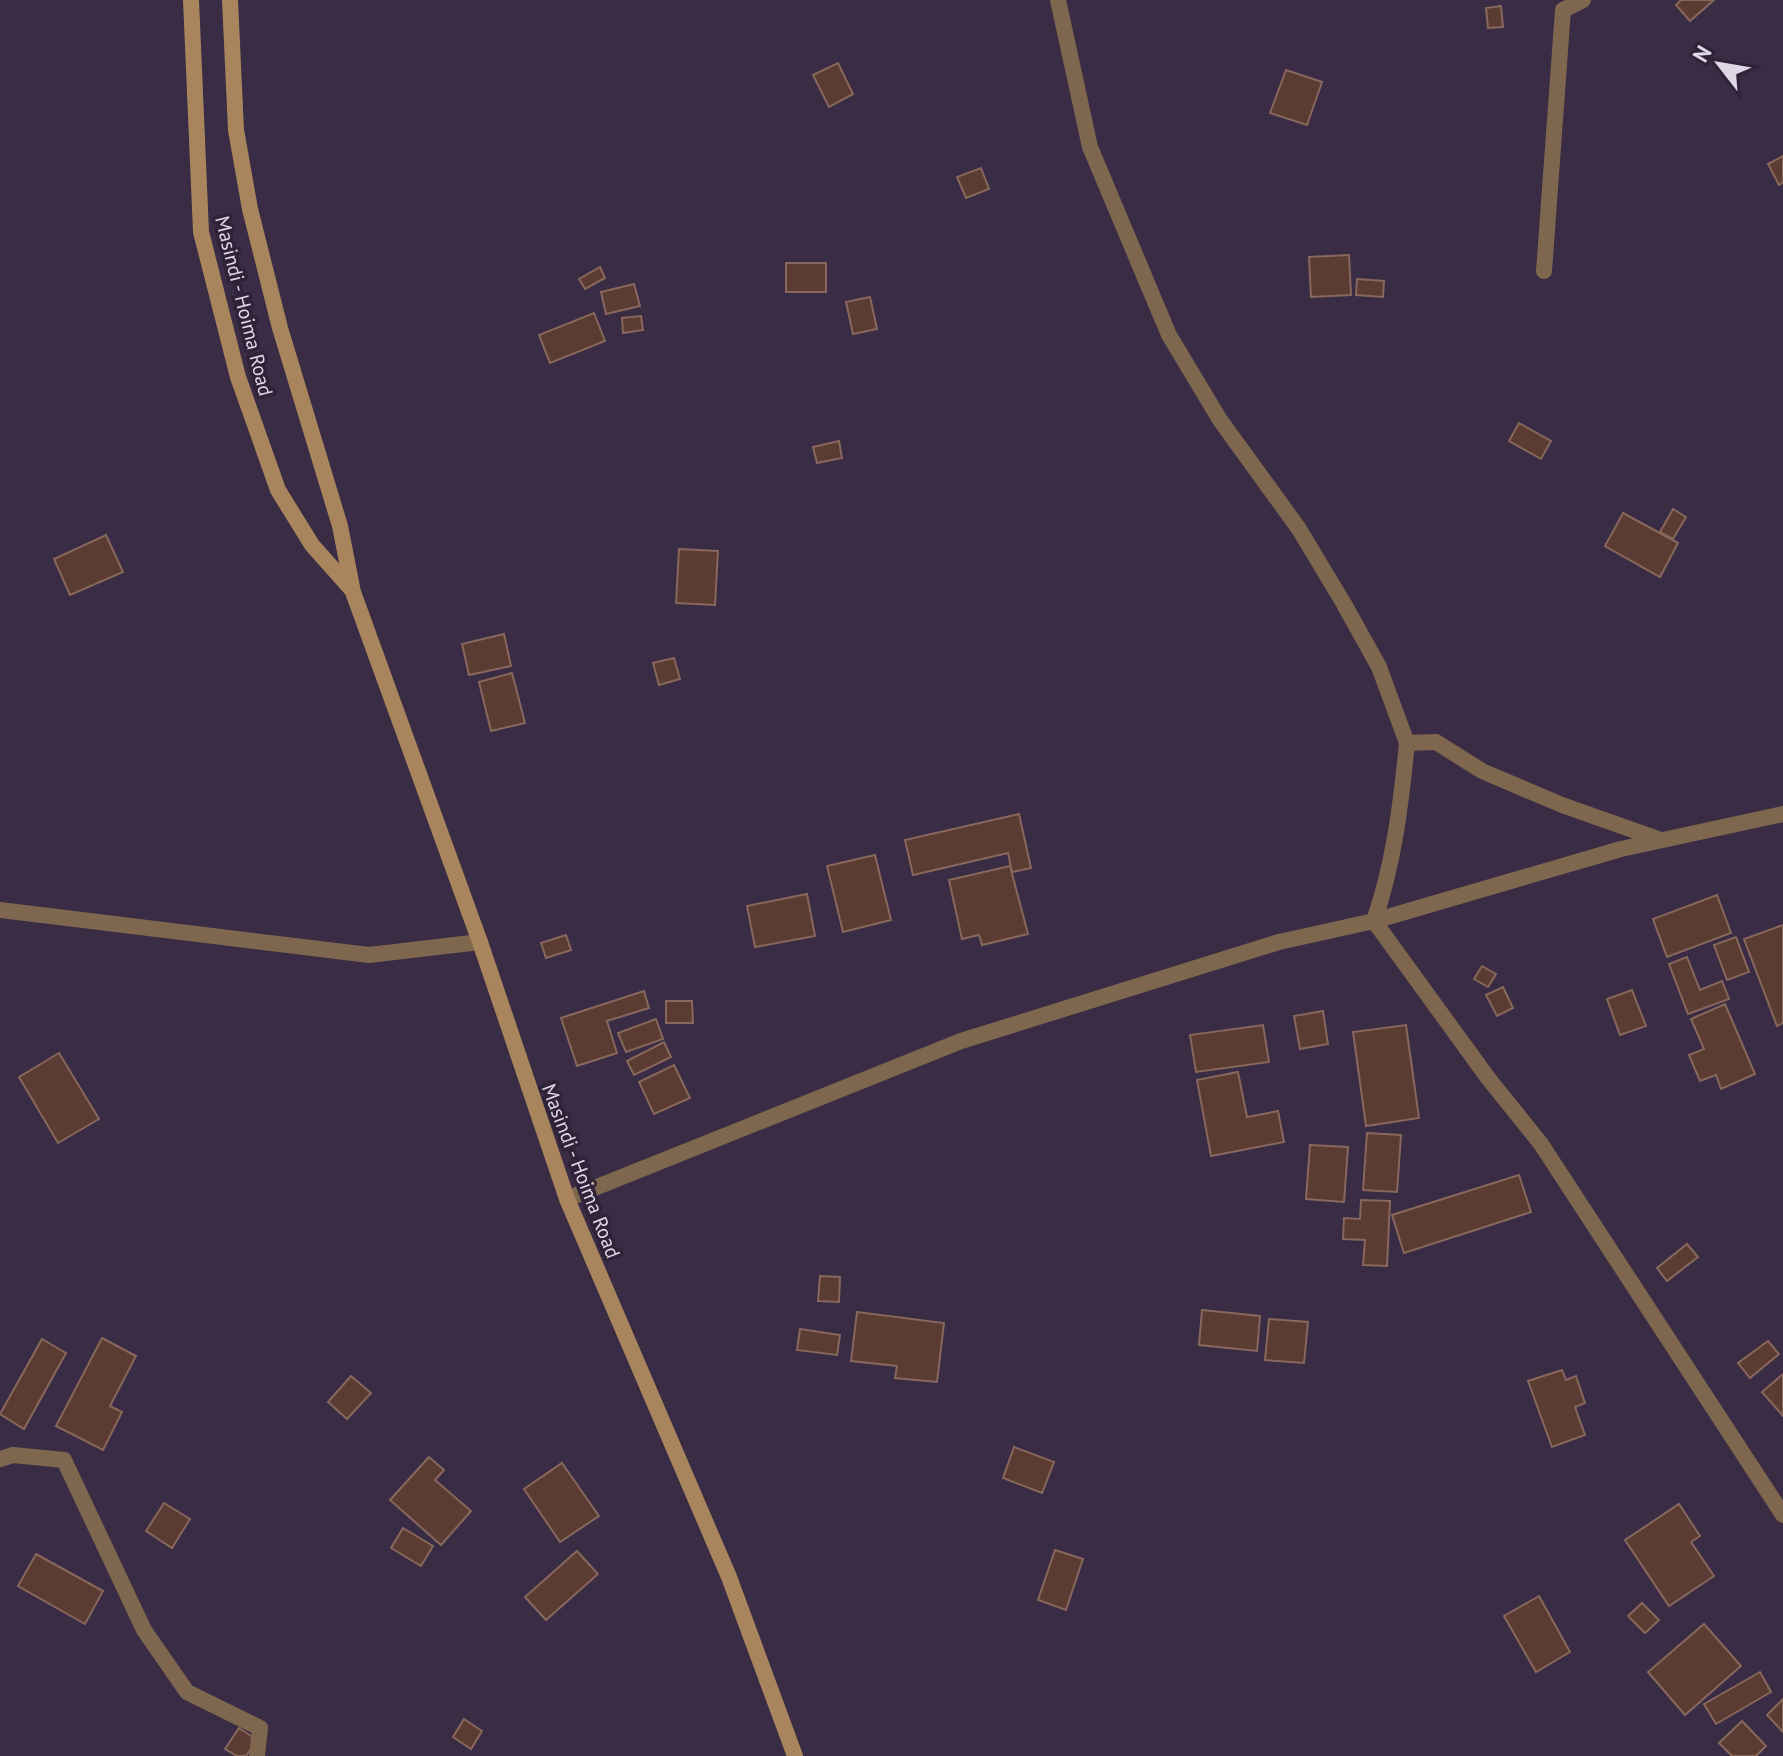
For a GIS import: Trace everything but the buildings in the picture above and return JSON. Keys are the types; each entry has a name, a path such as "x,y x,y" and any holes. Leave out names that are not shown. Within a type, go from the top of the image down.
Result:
{"main road":[{"name":"Masindi - Hoima Road","path":"191,0 201,232 238,377 278,490 312,545 353,592"},
{"name":"Masindi - Hoima Road","path":"230,0 236,130 250,209 297,388 340,526 353,592 480,942 567,1199 729,1577 795,1756"}],"street":[{"path":"1058,0 1090,147 1169,335 1220,420 1299,529 1344,604 1379,667 1407,743 1400,813 1385,889 1374,921"},
{"path":"1544,271 1563,10 1583,0"},
{"path":"1407,743 1436,742 1482,771 1562,805 1661,840"},
{"path":"567,1199 961,1041 1279,942 1374,921 1661,840 1783,814"},
{"path":"0,910 369,955 480,942"},
{"path":"1374,921 1488,1078 1541,1144 1783,1515"},
{"path":"0,1459 13,1455 64,1460 144,1630 187,1692 260,1728 257,1756"}]}
